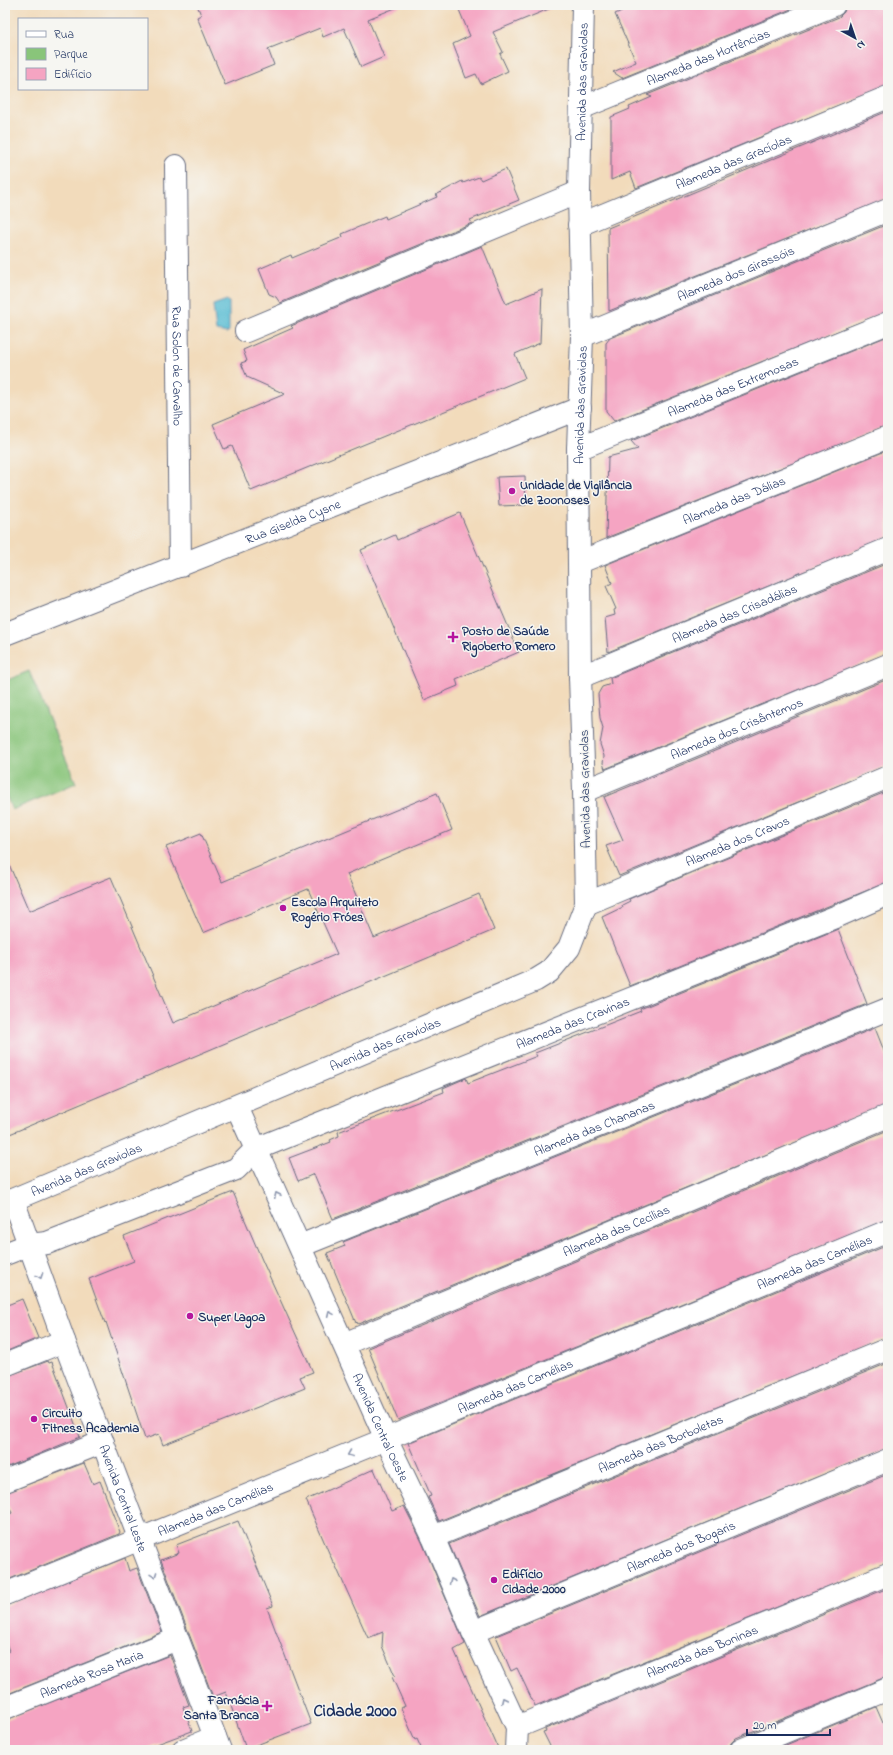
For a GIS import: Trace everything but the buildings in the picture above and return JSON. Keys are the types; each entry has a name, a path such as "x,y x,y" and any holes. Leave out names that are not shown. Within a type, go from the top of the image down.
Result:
{"street":[{"name":"Avenida das Graviolas","path":"9,1202 536,980 549,972 569,948 586,904 580,677 578,449 582,336 579,192 583,5"},
{"name":"Alameda das Hortências","path":"581,108 834,5"},
{"name":"Alameda das Gracíolas","path":"579,225 888,97"},
{"name":"Rua Solon de Carvalho","path":"176,166 180,566"},
{"path":"246,331 579,192"},
{"name":"Alameda dos Girassóis","path":"582,336 888,210"},
{"name":"Alameda das Extremosas","path":"578,449 888,323"},
{"name":"Rua Giselda Cysne","path":"5,634 580,408"},
{"name":"Alameda das Dálias","path":"580,562 888,437"},
{"name":"Alameda das Crisadálias","path":"580,677 888,549"},
{"name":"Alameda dos Crisântemos","path":"584,791 888,665"},
{"name":"Alameda dos Cravos","path":"586,904 888,777"},
{"name":"Alameda das Cravinas","path":"256,1149 833,918 888,894"},
{"name":"Alameda das Chananas","path":"300,1246 888,1009"},
{"name":"Avenida Central Oeste","path":"237,1107 386,1439 433,1537 473,1632 517,1727 516,1750"},
{"name":"Alameda das Cecílias","path":"344,1344 888,1116"},
{"path":"5,1254 28,1245 47,1243 236,1169 256,1149"},
{"name":"Avenida Central Leste","path":"9,1202 28,1245 141,1539 217,1744"},
{"name":"Alameda das Camélias","path":"5,1594 386,1439 888,1231"},
{"path":"5,1366 64,1341"},
{"name":"Alameda das Borboletas","path":"433,1537 888,1349"},
{"path":"5,1481 103,1442"},
{"name":"Alameda dos Bogaris","path":"473,1632 888,1460"},
{"name":"Alameda das Boninas","path":"517,1727 888,1574"},
{"name":"Alameda Rosa Maria","path":"5,1708 177,1639"},
{"path":"740,1750 888,1689"},
{"path":"183,1750 217,1744"}],"green space":[{"path":"29,671 76,783 12,810 5,793 5,681"}],"water":[{"path":"227,300 229,302 229,331 227,333 216,331 213,305"}],"place":[{"name":"Unidade de Vigilância de Zoonoses","path":"512,491"},
{"name":"Posto de Saúde Rigoberto Romero","path":"453,637"},
{"name":"Escola Arquiteto Rogério Fróes","path":"283,908"},
{"name":"Super Lagoa","path":"190,1316"},
{"name":"Circuito Fitness Academia","path":"34,1419"},
{"name":"Edifício Cidade 2000","path":"494,1580"},
{"name":"Farmácia Santa Branca","path":"267,1706"}],"district":[{"name":"Cidade 2000","path":"355,1710"}]}
